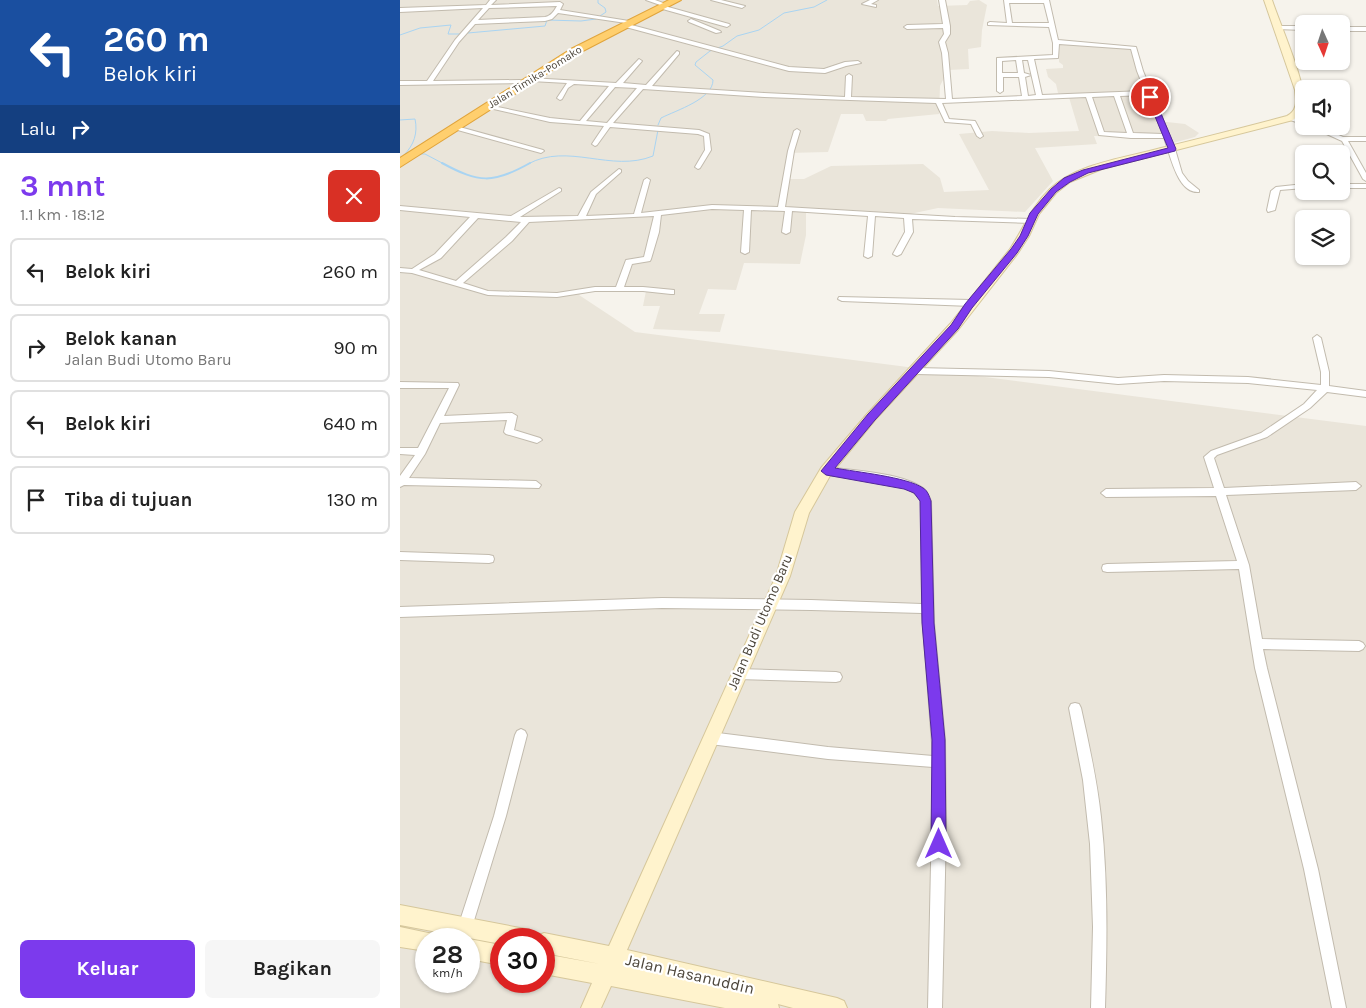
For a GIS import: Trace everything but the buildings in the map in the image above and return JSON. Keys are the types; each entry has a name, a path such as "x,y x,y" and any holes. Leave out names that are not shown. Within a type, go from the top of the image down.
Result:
{"highway":[{"name":"Jalan Timika-Pomako","path":"400,158 575,51 625,23 665,3 676,0"},
{"name":"Jalan Timika-Pomako","path":"400,163 525,81"}],"street":[{"path":"429,83 453,46 493,0"},
{"path":"649,0 665,3 696,17 727,26"},
{"path":"714,0 742,6"},
{"path":"942,0 947,26 947,34 942,42 945,53 949,102"},
{"path":"1000,91 999,59 1056,57 1056,42 1046,0 1006,1 1010,24"},
{"path":"1268,0 1299,90 1300,109 1295,116 1290,118"},
{"path":"400,10 414,6 486,8 561,2 557,11 547,19 474,22"},
{"path":"557,11 625,23 703,47 794,70 825,71 844,64 858,63"},
{"path":"696,17 691,21 692,23 718,32"},
{"path":"990,24 1051,25"},
{"path":"907,27 947,26"},
{"path":"1278,28 1295,28"},
{"path":"1350,29 1366,29"},
{"path":"1056,42 1133,47 1182,178 1197,191"},
{"path":"595,144 608,124 677,53"},
{"path":"1020,58 1025,98"},
{"path":"1031,58 1039,96"},
{"path":"583,122 639,61"},
{"path":"1000,74 1034,75"},
{"path":"848,98 849,76"},
{"path":"400,84 525,81 572,82 710,91 949,102 1088,94 1149,94"},
{"path":"560,98 566,87 572,82"},
{"path":"1088,94 1101,134 1167,136"},
{"path":"1117,95 1131,136"},
{"path":"938,101 946,121 973,122 980,136"},
{"path":"488,107 543,119 693,131 708,135 708,150 698,166"},
{"path":"1290,118 1295,120"},
{"name":"Jalan Budi Utomo Baru","path":"591,1008 607,976 738,674 783,576 802,512 826,471 865,424 916,371 954,327 971,303 1014,251 1034,213 1053,191 1067,180 1100,167 1290,118"},
{"path":"456,128 541,151"},
{"path":"786,232 785,209 791,151 797,131"},
{"path":"1334,135 1344,139 1366,139"},
{"path":"1344,139 1366,179"},
{"path":"581,218 593,193 619,171"},
{"path":"637,216 647,180"},
{"path":"1350,186 1366,186"},
{"path":"1271,210 1275,191 1278,188 1295,187"},
{"path":"512,219 558,190"},
{"path":"400,208 527,220 637,216 702,207 748,207 1031,221"},
{"path":"745,252 748,207"},
{"path":"868,256 872,213"},
{"path":"619,290 629,262 647,259 656,232 658,214"},
{"path":"413,271 438,256 475,216"},
{"path":"897,254 909,232 908,216"},
{"path":"459,283 509,239 527,220"},
{"path":"400,270 413,271 459,283 488,293 557,296 595,289 643,288 671,292"},
{"path":"842,299 971,303"},
{"path":"1317,338 1325,372 1326,388"},
{"path":"916,371 1049,374 1118,381 1199,378 1286,383 1366,394"},
{"path":"400,385 456,385 422,452 401,482"},
{"path":"1326,388 1307,406 1264,435 1225,448 1209,457 1244,565 1256,644 1311,869 1339,1008"},
{"path":"438,420 512,416 509,432 537,440"},
{"path":"400,450 422,452"},
{"path":"826,471 905,485 918,490 926,501 928,609 938,762 939,830 935,1008"},
{"path":"401,482 536,485"},
{"path":"1106,493 1220,492 1356,486"},
{"path":"400,556 489,558"},
{"path":"1107,568 1244,565"},
{"path":"400,612 662,603 928,609"},
{"path":"1256,644 1359,646"},
{"path":"738,674 836,677"},
{"path":"1075,708 1092,792 1097,844 1098,1008"},
{"path":"465,927 500,816 521,735"},
{"path":"710,738 828,753 938,762"},
{"path":"400,915 490,932"},
{"path":"400,937 415,939"},
{"name":"Jalan Hasanuddin","path":"555,944 836,1008"},
{"name":"Jalan Hasanuddin","path":"555,966 742,1001 769,1008"}],"shaded area":[{"path":"400,0 937,0 938,6 967,5 970,1 979,0 987,5 981,47 968,49 969,69 948,70 940,86 939,114 888,119 886,121 866,121 863,114 841,114 828,152 787,153 786,179 804,179 831,166 923,164 940,178 944,192 989,190 959,134 992,131 1029,133 1079,131 1068,94 1058,93 1056,84 1048,77 1046,69 1063,68 1063,65 1059,62 1059,43 1137,48 1158,121 1185,124 1199,133 1195,137 1169,144 1164,137 1094,136 1097,144 1035,148 1053,181 1025,212 938,208 910,214 808,208 806,211 806,235 800,264 744,263 736,290 708,289 699,314 725,314 720,332 653,329 660,306 643,306 646,291 585,291 579,295 635,332 1366,426 1366,1008 400,1008"}],"waterway":[{"path":"598,0 598,3 605,8 606,12 600,16"},
{"path":"658,125 661,118 693,103 707,93 713,80 695,65 696,62 710,51 723,46 737,36 759,30 784,13 814,7 827,0"},
{"path":"468,33 545,26 547,20 581,21 596,19"},
{"path":"400,35 420,28 451,25 448,34 460,34"},
{"path":"400,120 415,119 416,124 414,138 404,155"},
{"path":"529,164 543,158 558,156 621,161 653,156 658,130"},
{"path":"419,154 425,154 444,164"},
{"path":"442,163 466,174 486,178 506,175 529,164"}],"route":[{"path":"939,844 938,740 928,623 926,501 918,490 905,485 826,471 871,417 916,371 954,327 1014,251 1024,236 1034,213 1053,191 1067,180 1100,167 1172,149 1150,97"}]}
